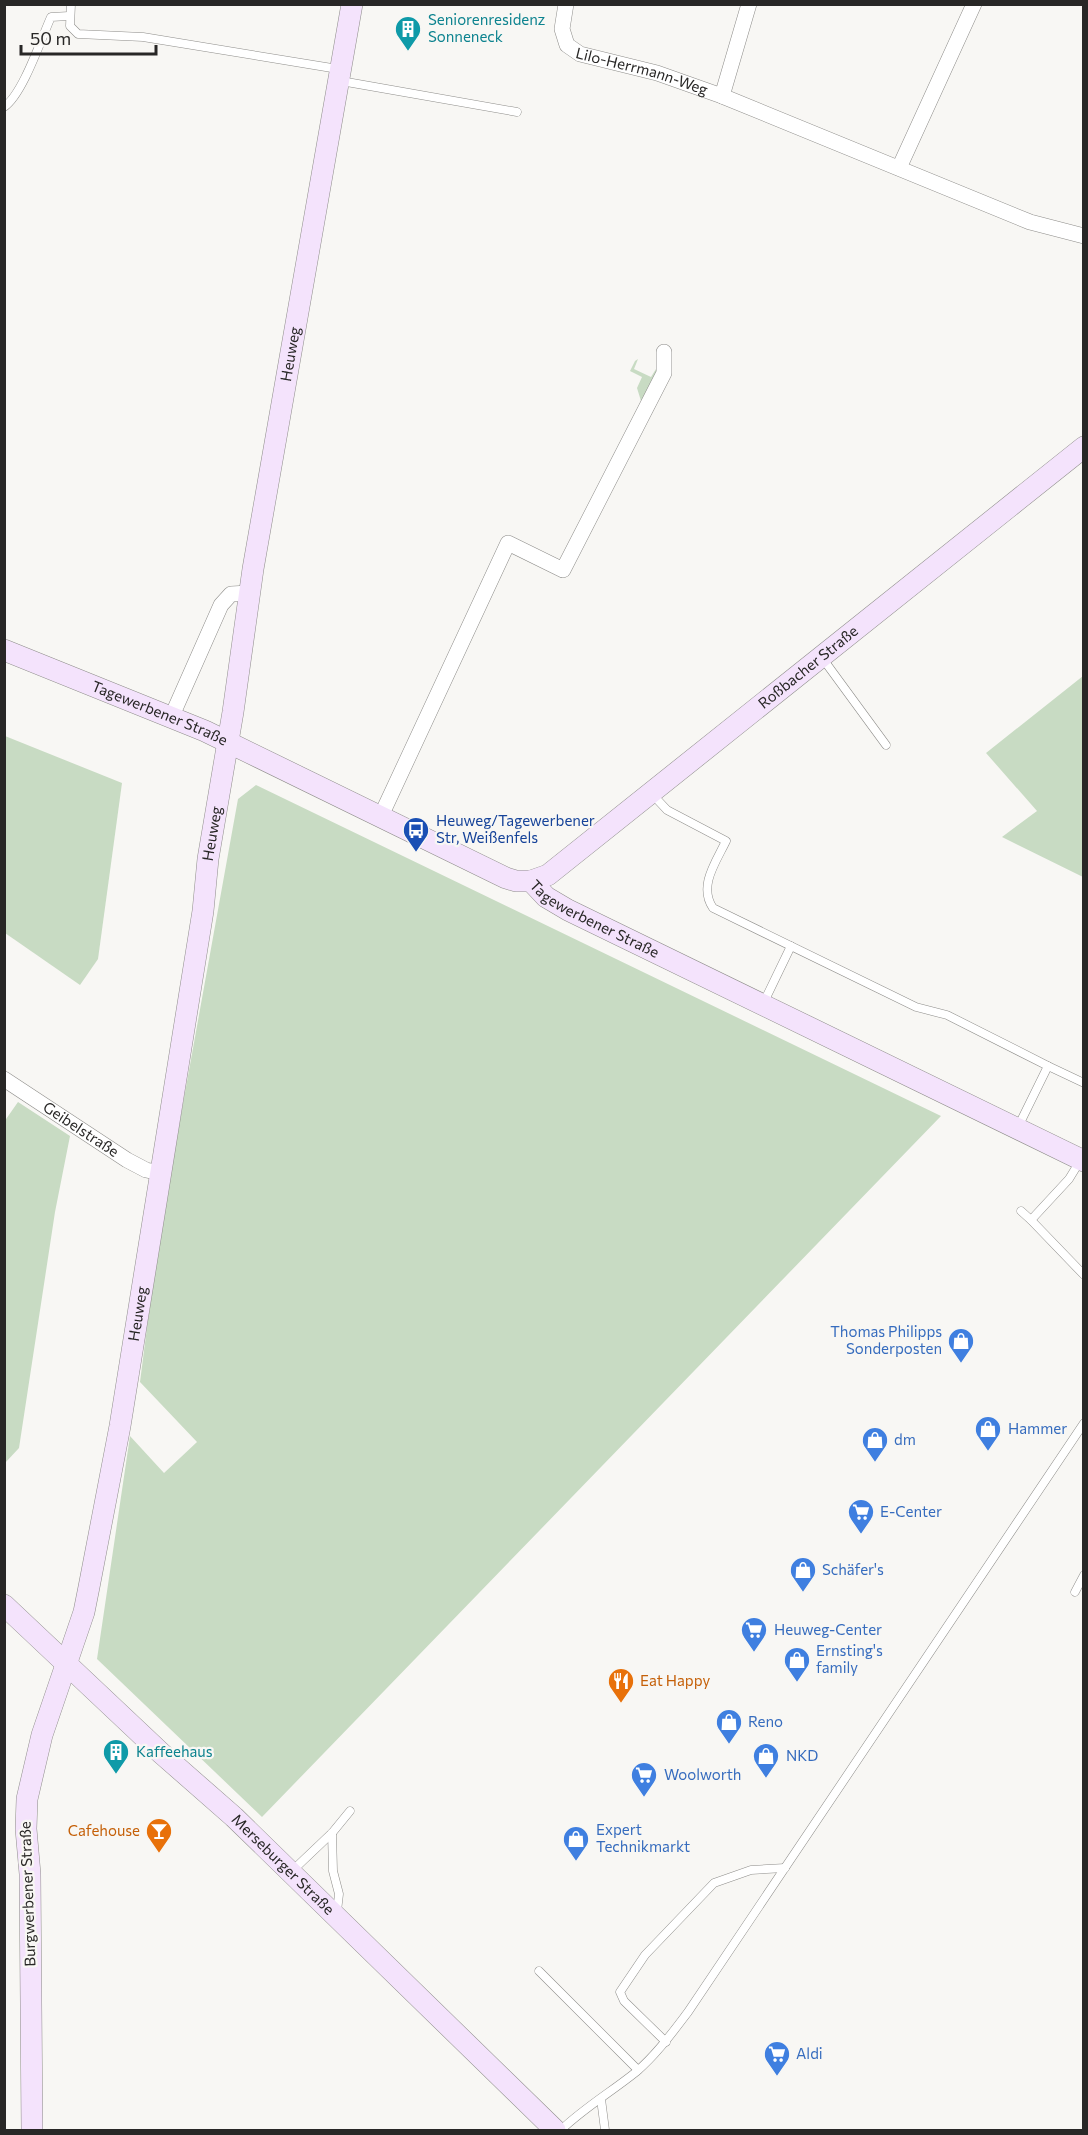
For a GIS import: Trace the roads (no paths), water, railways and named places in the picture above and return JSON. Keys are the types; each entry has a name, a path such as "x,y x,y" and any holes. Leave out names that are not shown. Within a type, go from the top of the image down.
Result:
{"street":[{"name":"Heuweg","path":"66,1663 85,1609 109,1489 203,911 208,859 228,742 249,593 352,4"},
{"name":"Lilo-Herrmann-Weg","path":"566,4 562,29 567,45 580,54 657,73 722,96 1030,222 1083,236"},
{"name":"Lilo-Herrmann-Weg","path":"722,96 749,4"},
{"path":"899,168 974,4"},
{"path":"380,818 508,543 563,570 664,373 664,352"},
{"name":"Roßbacher Straße","path":"531,881 548,875 1083,447"},
{"path":"171,718 221,605 231,594 249,593"},
{"name":"Tagewerbener Straße","path":"4,650 228,742 506,878 531,881 546,897 568,910 1082,1161"},
{"name":"Geibelstraße","path":"4,1078 127,1160 146,1170 161,1173"},
{"name":"Merseburger Straße","path":"4,1605 161,1753 234,1817 555,2130"},
{"name":"Burgwerbener Straße","path":"32,2130 30,1874 26,1829 27,1798 42,1735 66,1663"}],"lane":[{"path":"70,4 70,26 78,34 143,37 517,112"},
{"path":"4,107 9,104 22,83 51,17 69,15"},
{"path":"822,657 886,745"},
{"path":"651,792 667,810 726,841 707,880 708,900 713,908 916,1007 947,1015 1083,1083"},
{"path":"762,1005 791,946"},
{"path":"1017,1129 1048,1066"},
{"path":"1031,1220 1082,1161"},
{"path":"1021,1210 1083,1275"},
{"path":"561,2130 638,2070 666,2042 1083,1423"},
{"path":"1075,1592 1083,1575"},
{"path":"291,1872 332,1833 350,1811"},
{"path":"332,1833 333,1871 339,1894 336,1916"},
{"path":"666,2042 624,2001 620,1992 645,1955 714,1883 751,1870 785,1868"},
{"path":"539,1971 638,2070"},
{"path":"601,2099 605,2130"}],"place":[{"name":"Seniorenresidenz Sonneneck","path":"408,52"},
{"name":"Heuweg/Tagewerbener Str, Weißenfels","path":"416,853"},
{"name":"Thomas Philipps Sonderposten","path":"961,1364"},
{"name":"Hammer","path":"988,1452"},
{"name":"dm","path":"875,1463"},
{"name":"E-Center","path":"861,1535"},
{"name":"Schäfer's","path":"803,1593"},
{"name":"Heuweg-Center","path":"754,1653"},
{"name":"Ernsting's family","path":"797,1683"},
{"name":"Eat Happy","path":"621,1704"},
{"name":"Reno","path":"729,1745"},
{"name":"Kaffeehaus","path":"116,1775"},
{"name":"NKD","path":"766,1779"},
{"name":"Woolworth","path":"644,1798"},
{"name":"Cafehouse","path":"159,1854"},
{"name":"Expert Technikmarkt","path":"576,1862"},
{"name":"Aldi","path":"777,2077"}]}
